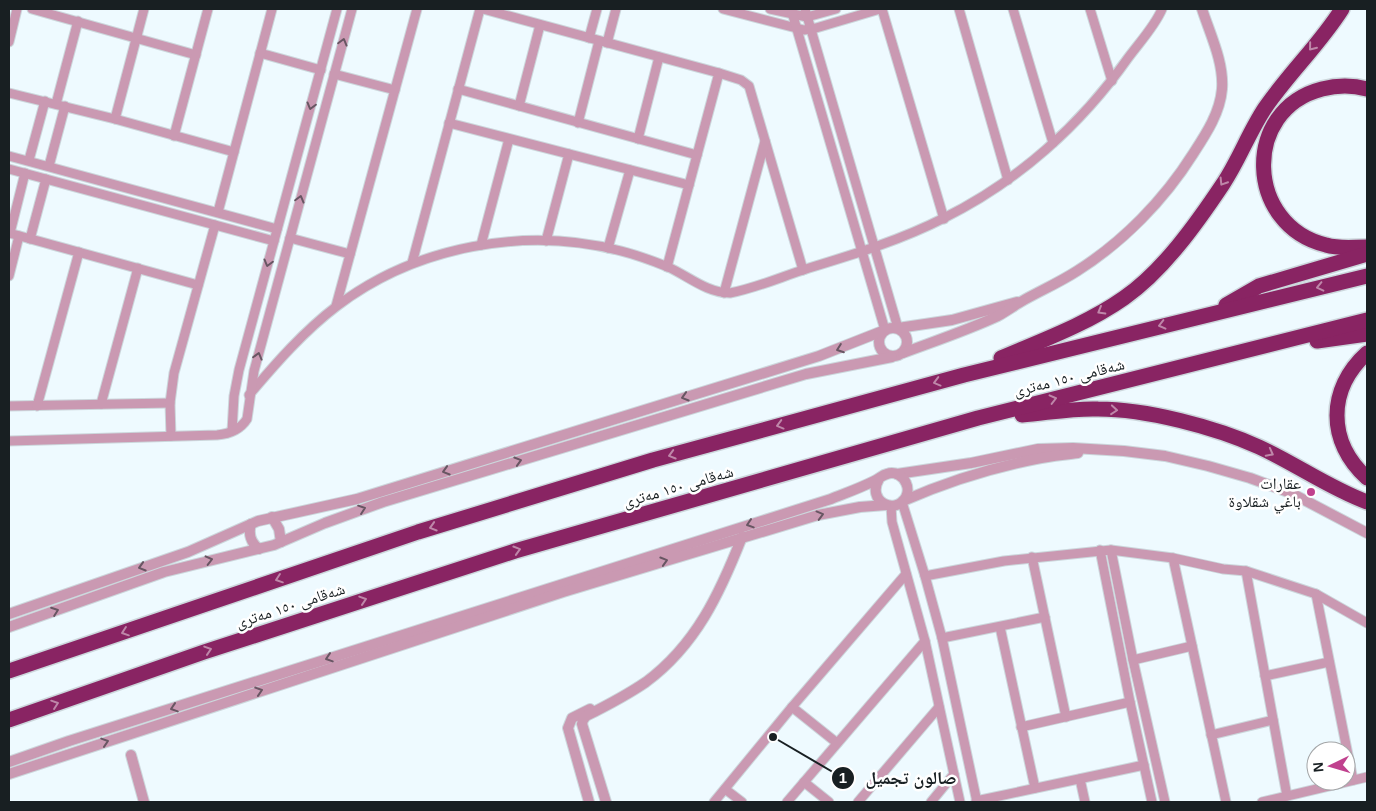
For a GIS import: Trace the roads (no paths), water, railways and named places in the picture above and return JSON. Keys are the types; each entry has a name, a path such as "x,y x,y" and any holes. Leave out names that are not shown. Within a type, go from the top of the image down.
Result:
{"highway":[{"path":"964,375 1084,321 1124,298 1153,274 1190,229 1224,182 1247,137 1276,93 1342,9"},
{"path":"1367,89 1350,86 1329,87 1300,99 1286,110 1274,125 1267,142 1263,161 1268,193 1277,212 1291,227 1307,238 1325,245 1344,248 1367,247"},
{"path":"1216,312 1259,286 1367,254"},
{"name":"شەقامی ١٥٠ مەتری","path":"9,671 418,532 652,460 964,375 1367,276"},
{"name":"شەقامی ١٥٠ مەتری","path":"9,720 204,652 515,551 978,418 1367,320"},
{"path":"1226,355 1367,334"},
{"path":"1367,353 1348,375 1340,391 1337,425 1341,442 1348,458 1367,478"},
{"path":"978,418 1098,408 1152,414 1206,429 1258,447 1367,502"}],"street":[{"path":"9,42 17,9"},
{"path":"32,9 196,55"},
{"path":"115,119 144,9"},
{"path":"174,136 208,9"},
{"path":"218,212 272,9"},
{"path":"232,431 232,409 236,383 337,9"},
{"path":"9,441 217,435 242,426 246,419 249,395 352,9"},
{"path":"336,306 417,9"},
{"path":"412,264 458,89 482,9 718,73 741,80 747,84 803,270"},
{"path":"589,38 597,9"},
{"path":"578,122 603,42 616,9"},
{"path":"723,9 797,29 811,29 881,9 944,218"},
{"path":"770,9 806,13 836,9"},
{"path":"959,9 1008,180"},
{"path":"1013,9 1053,143"},
{"path":"1090,9 1112,81"},
{"path":"249,395 282,357 336,306 366,286 412,264 446,252 481,245 546,240 582,244 608,248 640,257 667,267 710,289 724,293 736,292 875,248 944,218 977,200 1008,180 1053,143 1112,81 1162,9"},
{"path":"9,627 164,572 281,542 350,513 430,488 806,374 892,357 990,319 1079,270 1123,236 1166,191 1201,141 1218,107 1222,90 1219,61 1202,9"},
{"path":"792,12 885,330"},
{"path":"806,13 898,328 905,333 908,341 903,353"},
{"path":"56,104 78,21"},
{"path":"519,106 540,25"},
{"path":"260,53 321,70"},
{"path":"638,139 659,57"},
{"path":"667,267 718,73"},
{"path":"334,74 395,90"},
{"path":"458,89 697,155"},
{"path":"9,93 115,119 234,152"},
{"path":"29,160 45,102"},
{"path":"49,166 65,106"},
{"path":"449,123 689,185"},
{"path":"304,134 317,137"},
{"path":"481,245 509,139"},
{"path":"724,293 765,141"},
{"path":"546,240 569,154"},
{"path":"9,156 277,229"},
{"path":"9,169 274,241"},
{"path":"608,248 630,170"},
{"path":"25,173 9,233 198,285"},
{"path":"30,239 46,179"},
{"path":"171,436 170,403 174,373 215,225"},
{"path":"9,276 19,236"},
{"path":"290,238 350,254"},
{"path":"36,406 79,252"},
{"path":"101,404 138,268"},
{"path":"9,614 188,552 251,524 272,517 319,509 357,499 819,356 885,330 958,318 1023,301"},
{"path":"885,330 880,337 879,346 884,354 892,357"},
{"path":"9,406 170,403"},
{"path":"9,762 69,741 831,499 887,474 971,463 1038,449 1073,448 1149,454 1208,466 1250,478 1291,494 1367,533"},
{"path":"9,774 563,592 742,537 832,512 860,507 890,506 950,482 999,467 1038,458 1091,450"},
{"path":"897,474 905,481 907,486 906,496 903,501 942,638 977,802 1144,765"},
{"path":"879,479 876,483 876,493 880,501 890,506"},
{"path":"890,506 892,522 924,640 960,802"},
{"path":"272,517 279,529 281,542"},
{"path":"1347,522 1367,542"},
{"path":"251,524 251,540 259,549"},
{"path":"606,802 582,720 646,681 669,662 687,643 702,623 727,577 742,537"},
{"path":"1100,550 1152,802"},
{"path":"925,576 1004,560 1112,550 1173,558 1223,569 1246,571 1316,594 1367,624"},
{"path":"1112,550 1133,660 1166,802"},
{"path":"1032,557 1066,717"},
{"path":"1173,558 1226,802"},
{"path":"1246,571 1287,796"},
{"path":"714,802 792,707 906,574"},
{"path":"1316,594 1345,741"},
{"path":"942,638 1045,617"},
{"path":"1000,627 1035,788"},
{"path":"788,802 924,640"},
{"path":"1133,660 1192,646"},
{"path":"1265,676 1329,662"},
{"path":"589,802 568,728 572,718 624,696"},
{"path":"1021,727 1130,702"},
{"path":"792,707 837,743"},
{"path":"858,802 939,707"},
{"path":"1211,735 1273,720"},
{"path":"569,735 585,732"},
{"path":"131,755 144,802"},
{"path":"931,802 954,774"},
{"path":"1080,779 1085,802"},
{"path":"804,782 829,802"},
{"path":"725,789 742,802"},
{"path":"1262,802 1308,791"}],"place":[{"name":"عقارات باغي شقلاوة","path":"1311,492"},
{"name":"صالون تجميل","path":"773,737"}]}
